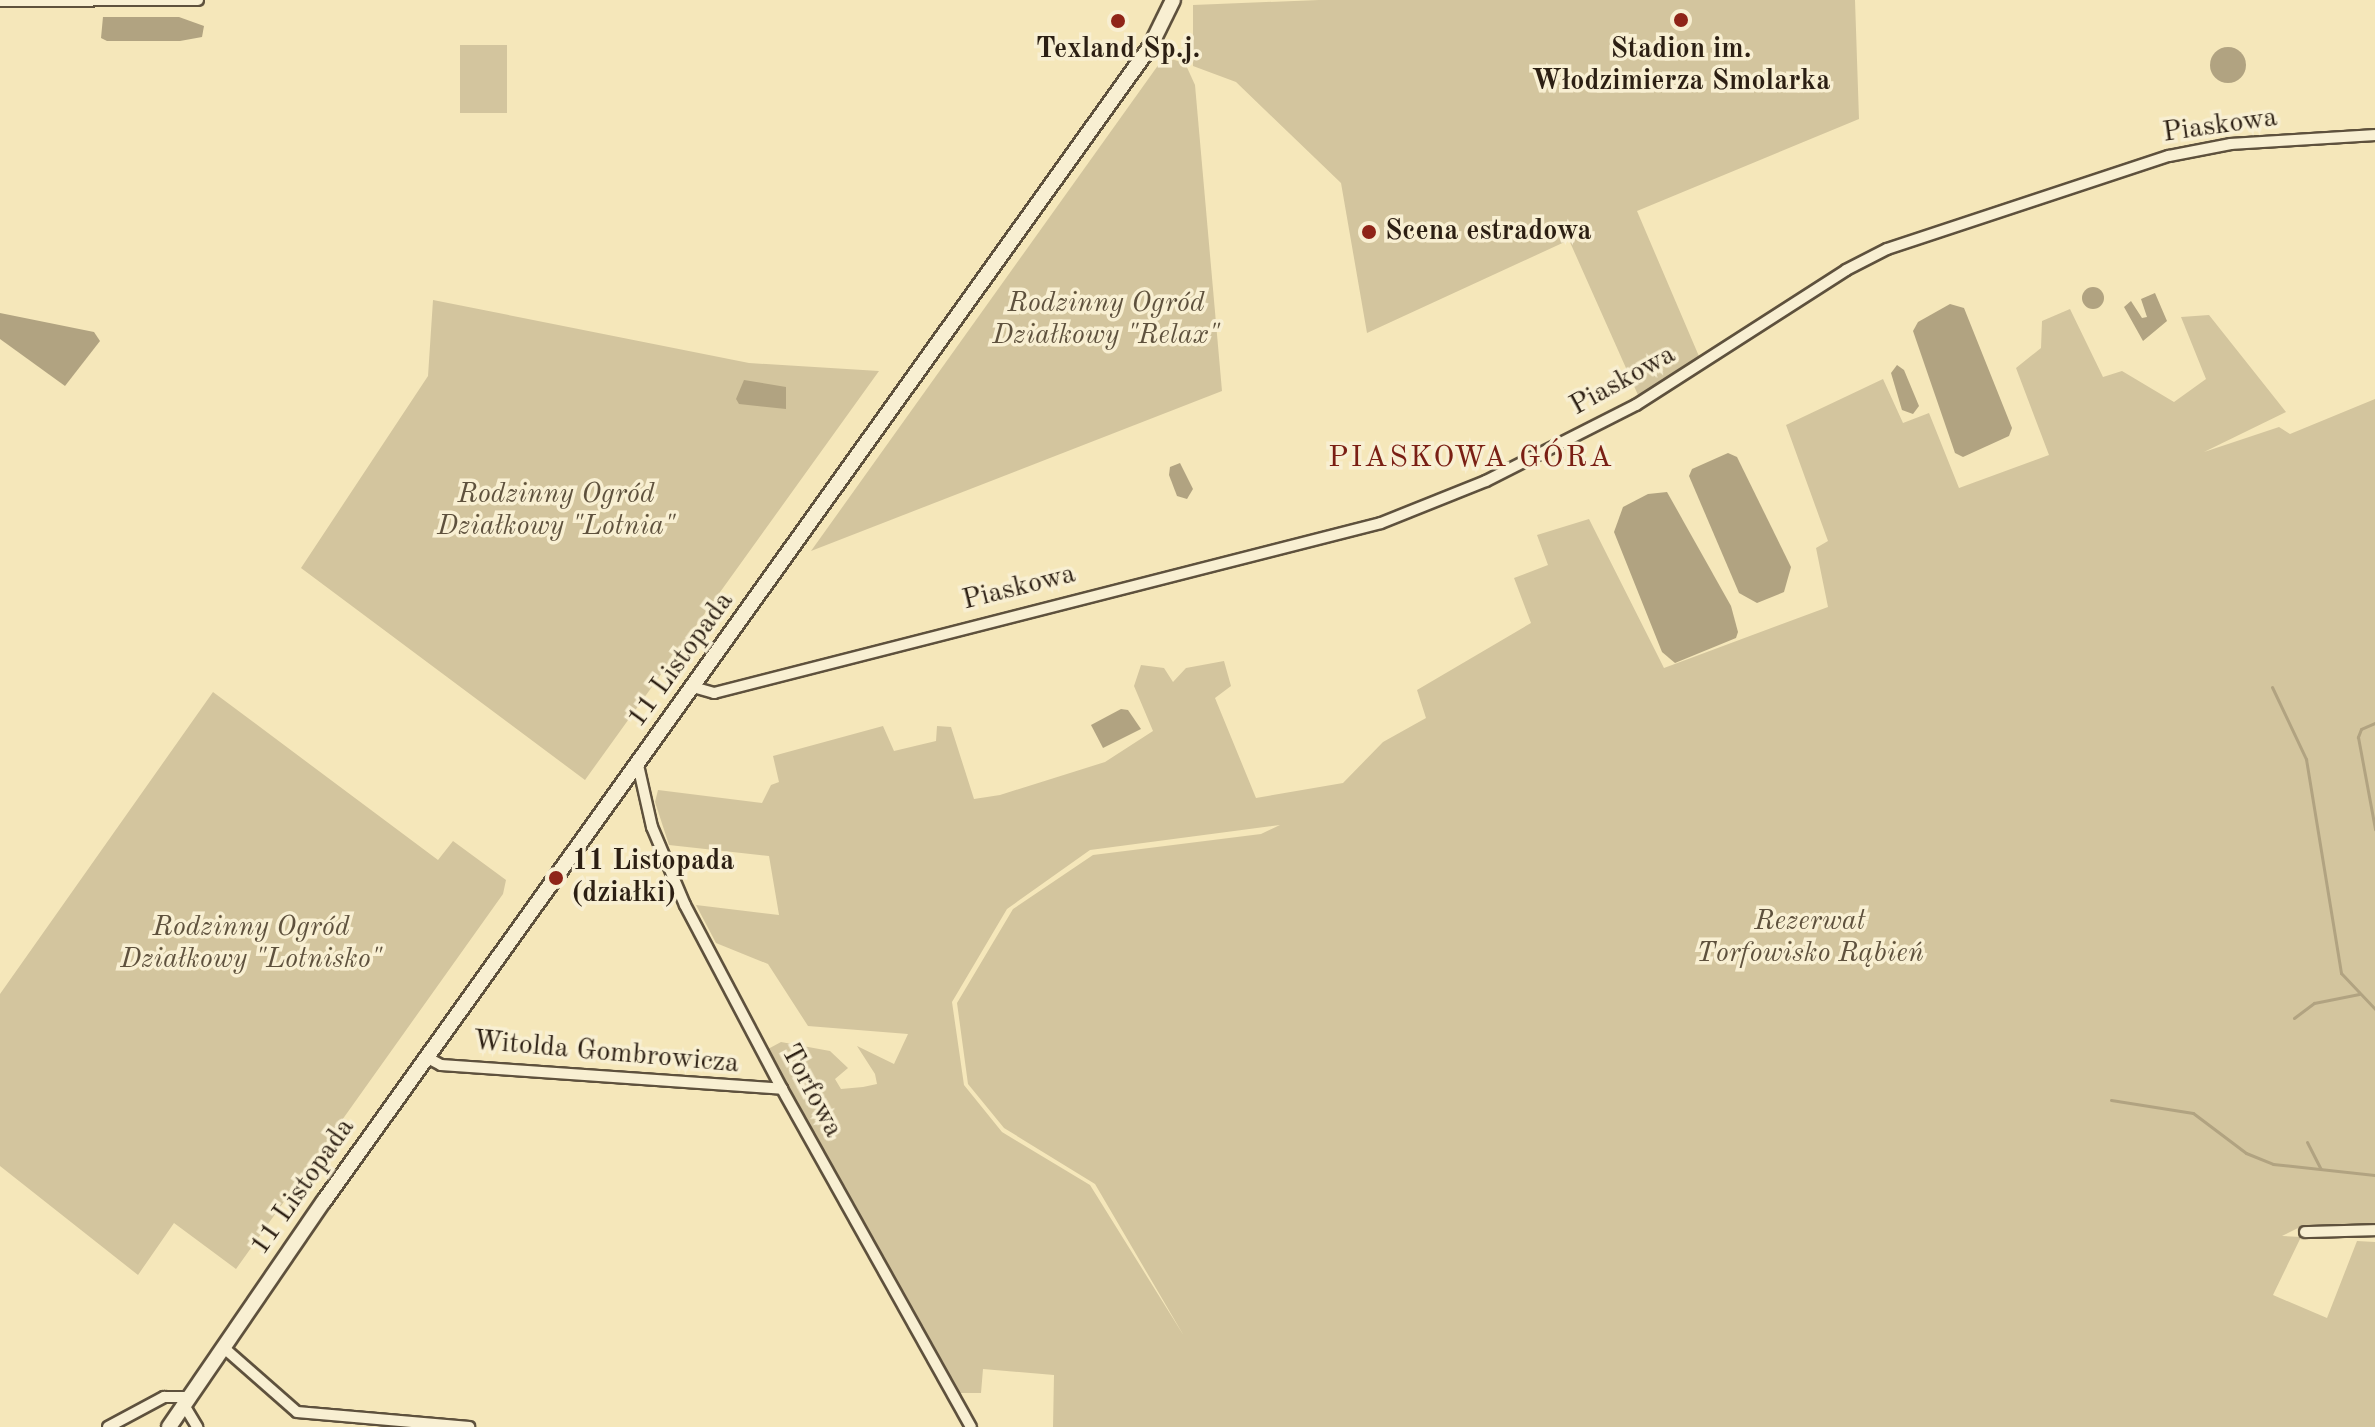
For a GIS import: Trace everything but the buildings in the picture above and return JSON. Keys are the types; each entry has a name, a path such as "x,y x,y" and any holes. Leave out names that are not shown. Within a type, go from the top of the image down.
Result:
{"street":[{"path":"0,1 198,0"},
{"name":"11 Listopada","path":"169,1427 428,1058 1150,47 1173,0"},
{"name":"Piaskowa","path":"693,687 714,693 1416,511 1636,405 1846,270 1887,249 2169,156 2231,144 2375,135"},
{"name":"Torfowa","path":"638,765 652,827 669,869 782,1089 971,1427"},
{"name":"Witolda Gombrowicza","path":"428,1058 441,1065 764,1092 782,1089"},
{"path":"2305,1232 2375,1230"},
{"path":"223,1347 297,1412 469,1427"},
{"path":"108,1427 164,1397 187,1401 197,1427"}],"green space":[{"path":"1319,0 1855,0 1859,119 1637,211 1701,361 1638,395 1569,240 1367,333 1341,183 1236,82 1193,66 1193,5"},
{"path":"460,45 507,45 507,113 460,113"},
{"name":"Rodzinny Ogród Działkowy \"Relax\"","path":"1164,57 1185,63 1195,85 1222,391 811,551"},
{"name":"Rodzinny Ogród Działkowy \"Lotnia\"","path":"433,300 749,363 879,371 585,780 301,568 428,376"},
{"name":"Rezerwat Torfowisko Rąbień","path":"2070,309 2103,377 2122,371 2174,402 2206,379 2181,317 2209,315 2286,412 2204,452 2279,427 2290,434 2375,399 2375,1223 2304,1225 2282,1236 2301,1237 2273,1295 2327,1318 2357,1241 2375,1242 2375,1427 1053,1427 1054,1375 983,1369 981,1393 957,1393 768,1049 781,1042 830,1051 848,1068 835,1079 841,1089 863,1087 877,1084 875,1074 857,1046 894,1064 908,1034 808,1026 768,964 716,943 696,905 779,915 769,856 669,845 655,802 658,790 762,803 771,785 779,782 773,756 883,726 894,751 936,741 937,726 951,727 974,799 1000,795 1105,762 1153,731 1134,686 1141,665 1164,668 1173,682 1186,668 1224,661 1231,686 1215,698 1256,798 1343,783 1383,742 1426,718 1417,690 1531,623 1514,578 1548,565 1537,535 1589,519 1664,668 1828,607 1816,548 1828,541 1786,425 1883,379 1903,423 1929,413 1959,488 2049,455 2016,368 2041,348 2042,321","holes":["1280,825 1261,834 1093,855 1013,909 957,1003 968,1084 1004,1128 1095,1184 1184,1336 1090,1185 1002,1132 964,1085 952,1002 1007,909 1090,850"]},
{"name":"Rodzinny Ogród Działkowy \"Lotnisko\"","path":"213,692 438,860 453,841 506,880 503,894 236,1269 174,1223 138,1275 0,1166 0,994"}],"shaded area":[{"path":"103,17 179,17 204,26 202,37 180,41 107,41 101,38"},
{"path":"2228,47 2241,52 2246,65 2241,78 2228,83 2215,78 2210,65 2215,52"},
{"path":"2093,287 2101,290 2104,298 2101,306 2093,309 2085,306 2082,298 2085,290"},
{"path":"2155,293 2167,321 2143,341 2124,307 2131,301 2142,318 2147,317 2141,299"},
{"path":"1950,304 1964,308 2012,428 2009,436 1963,457 1955,453 1913,331 1918,322"},
{"path":"0,313 94,332 100,341 65,386 0,339"},
{"path":"1897,365 1904,370 1919,406 1913,414 1902,410 1891,373"},
{"path":"744,380 786,387 786,409 739,404 736,399"},
{"path":"1728,453 1737,457 1791,567 1784,592 1757,603 1739,593 1689,476 1692,469"},
{"path":"1180,463 1193,489 1187,499 1177,496 1169,475 1170,467"},
{"path":"1667,492 1731,606 1738,632 1736,638 1675,663 1662,652 1614,532 1623,507 1648,494"},
{"path":"1121,709 1128,710 1141,729 1103,748 1091,725"}],"waterway":[{"path":"2272,687 2306,759 2341,973 2375,1009"},
{"path":"2375,723 2361,729 2358,737 2375,829"},
{"path":"2294,1018 2314,1003 2359,994"},
{"path":"2111,1100 2193,1113 2246,1153 2273,1164 2375,1175"},
{"path":"2307,1142 2321,1169"}],"place":[{"name":"Stadion im. Włodzimierza Smolarka","path":"1681,20"},
{"name":"Texland Sp.j.","path":"1118,21"},
{"name":"Scena estradowa","path":"1369,232"},
{"name":"11 Listopada (działki)","path":"556,878"}],"district":[{"name":"PIASKOWA GÓRA","path":"1471,458"}]}
